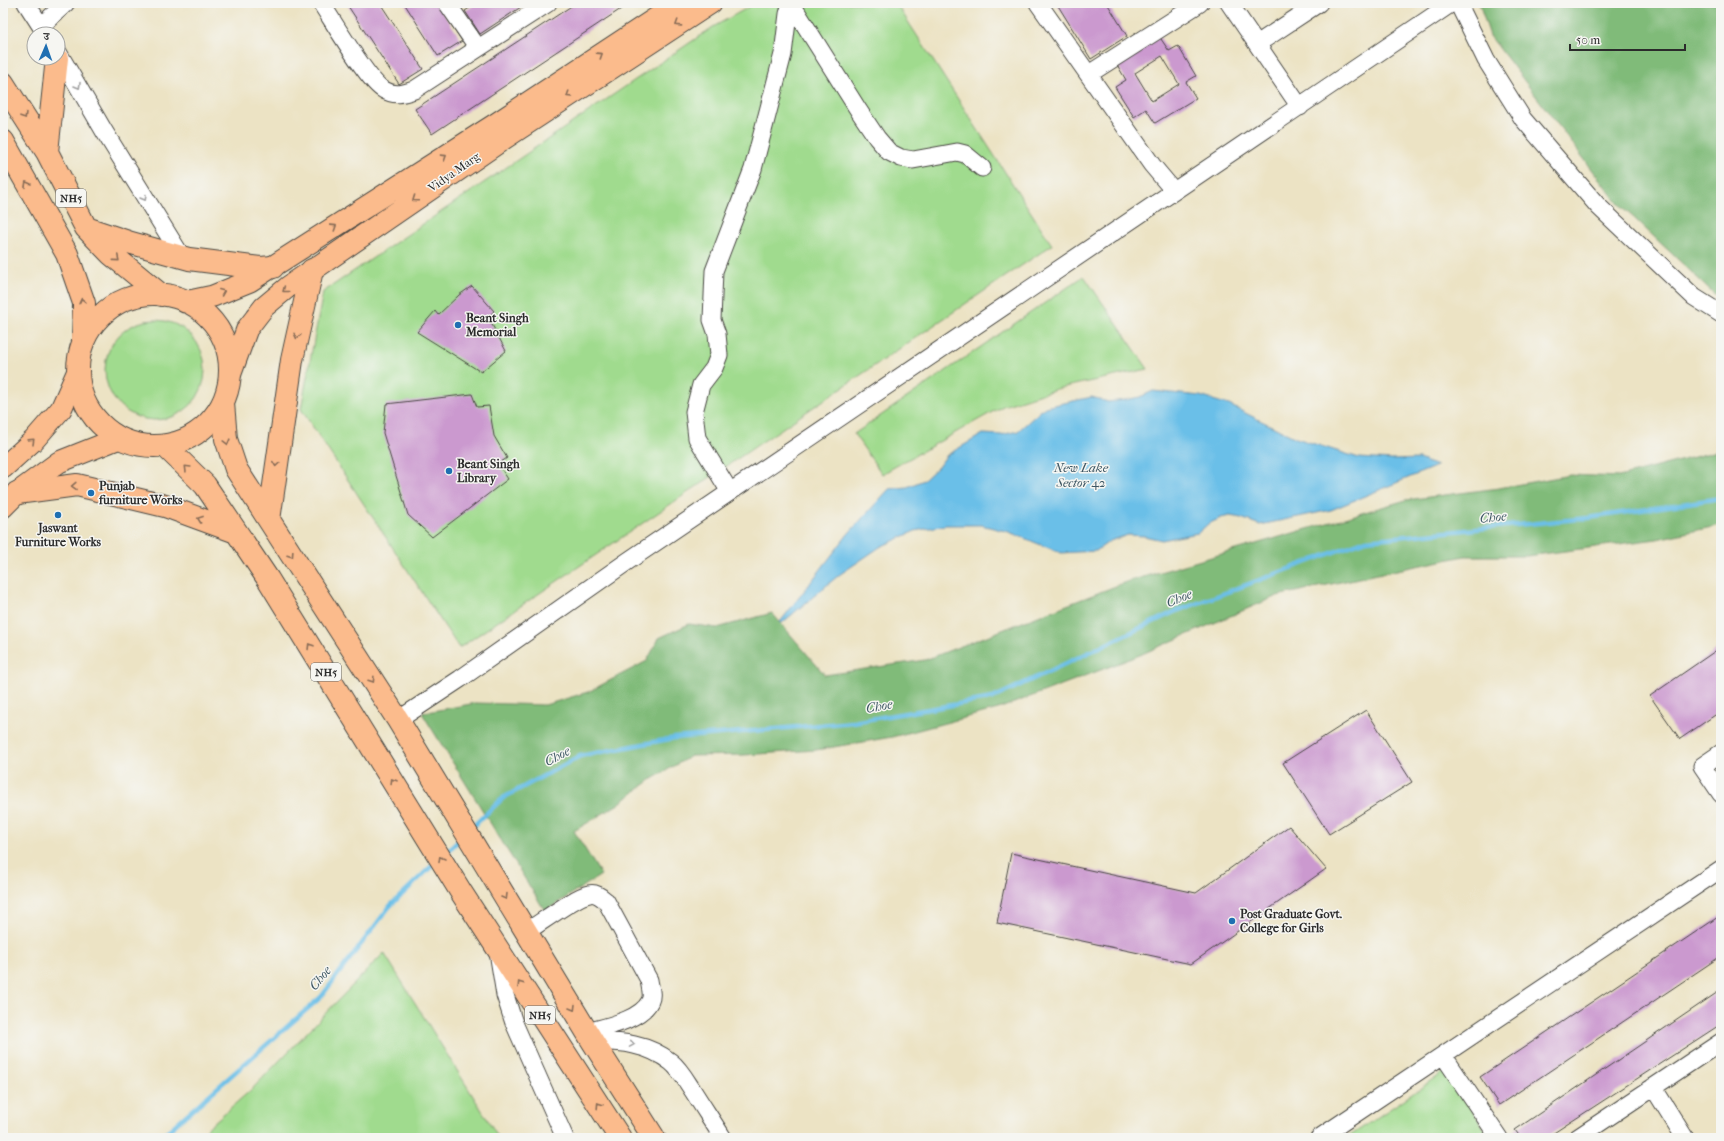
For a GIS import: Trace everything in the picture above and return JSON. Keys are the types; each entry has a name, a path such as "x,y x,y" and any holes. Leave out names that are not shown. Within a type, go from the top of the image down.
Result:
{"highway":[{"path":"47,152 56,66"},
{"name":"NH5","path":"3,83 47,152 86,228 111,254 161,295"},
{"name":"NH5","path":"5,150 67,254 84,303 83,340 77,373 83,400 103,428 117,439 133,444 165,446 190,438 208,425 223,403 229,389 231,373 223,336 208,315 185,302 150,293 138,295 101,314 83,340"},
{"path":"86,228 128,242 182,257 260,268 273,267"},
{"path":"269,520 292,360 312,270"},
{"name":"NH5","path":"223,403 226,439 236,469 350,648 398,720 590,1037 654,1138"},
{"name":"NH5","path":"165,446 205,485 268,579 461,892 620,1138"},
{"path":"10,500 77,484 164,506 236,532"}],"main road":[{"name":"Vidya Marg","path":"185,302 213,296 250,281 497,123 678,3"},
{"name":"Vidya Marg","path":"231,373 247,330 264,307 312,270 505,138 711,3"},
{"path":"3,468 34,440 61,409 77,373"},
{"path":"10,500 59,462 117,439"}],"street":[{"path":"26,3 41,26"},
{"path":"47,26 66,3"},
{"path":"321,3 372,80 379,87 392,93 403,94 414,90 548,3"},
{"path":"447,3 478,48"},
{"path":"791,3 859,111 877,138 889,152 901,158 913,160 957,152 965,154 982,168"},
{"path":"730,492 697,438 694,412 701,385 714,368 719,355 717,334 712,320 714,270 753,169 783,54 788,14 791,3"},
{"path":"1038,3 1152,165 1174,190"},
{"path":"1089,74 1200,3"},
{"path":"1229,3 1300,107"},
{"path":"1257,44 1319,3"},
{"path":"398,720 730,492 1452,3"},
{"path":"1458,3 1486,60 1523,120 1598,206 1694,297 1721,314"},
{"path":"66,66 104,132 182,257"},
{"path":"1721,753 1702,766 1721,794"},
{"path":"1320,1138 1721,869"},
{"path":"526,932 579,898 589,894 601,896 606,901 649,980 652,993 650,1001 642,1011 590,1037"},
{"path":"497,948 505,995 514,1023 565,1138"},
{"path":"590,1037 641,1046 656,1052 673,1063 723,1138"},
{"path":"1577,1138 1721,1042"},
{"path":"1442,1055 1499,1138"},
{"path":"1652,1087 1685,1138"}],"green space":[{"path":"756,3 896,3 1052,245 459,648 301,409 323,292 713,27"},
{"path":"1479,3 1721,3 1721,300 1617,202 1490,36"},
{"path":"1084,276 1148,369 1060,388 1003,406 882,474 854,434"},
{"path":"155,320 174,324 191,334 201,351 205,370 201,389 191,406 174,416 155,420 136,416 119,406 109,389 105,370 109,351 119,334 136,324"},
{"path":"1721,437 1721,525 1657,539 1527,556 1465,556 1277,596 1135,657 998,709 892,737 816,750 744,755 691,756 652,779 617,805 574,831 601,875 545,911 422,713 476,703 545,705 588,692 647,661 659,638 689,624 717,628 772,613 825,675 925,660 1126,582 1406,500 1499,488 1570,475 1619,477 1717,451"},
{"path":"384,953 499,1138 196,1138 252,1089"},
{"path":"1446,1071 1491,1138 1347,1138"}],"water":[{"name":"New Lake Sector 42","path":"1153,391 1200,396 1229,405 1296,438 1359,458 1392,460 1419,459 1437,466 1331,510 1260,525 1241,518 1230,516 1208,524 1198,533 1162,540 1144,536 1128,535 1110,541 1096,551 1061,553 1009,532 981,525 945,525 915,531 880,547 839,575 782,623 780,622 848,534 889,489 907,487 924,480 938,467 947,455 983,434 1001,435 1018,431 1045,407 1092,397 1108,402 1125,400 1140,397"}],"building":[{"path":"346,3 380,3 423,69 399,84"},
{"path":"404,3 437,3 462,41 438,56"},
{"path":"477,3 527,3 480,34 465,11"},
{"path":"576,3 630,3 432,134 415,109"},
{"path":"1107,3 1127,36 1091,59 1057,4"},
{"path":"1159,36 1169,51 1178,46 1196,76 1186,82 1196,98 1155,123 1146,109 1134,117 1115,87 1126,80 1116,63","holes":["1162,56 1179,84 1152,101 1135,73"]},
{"name":"Beant Singh Memorial","path":"472,286 494,311 488,317 506,351 481,372 417,332 435,311 438,315 459,295"},
{"name":"Beant Singh Library","path":"472,394 477,407 489,406 494,436 507,458 498,464 508,479 432,537 408,515 383,433 386,404"},
{"path":"1721,647 1721,711 1680,739 1650,696"},
{"path":"1366,710 1412,782 1329,834 1283,763"},
{"path":"1289,826 1326,869 1191,964 997,923 1011,853 1196,893"},
{"path":"1721,915 1721,956 1499,1105 1480,1077"},
{"path":"1721,990 1721,1024 1546,1138 1521,1138 1515,1130"}],"waterway":[{"name":"Choe","path":"471,828 503,798 580,756 675,738 853,722 993,698 1174,612 1366,540 1588,518 1721,498"},
{"name":"Choe","path":"444,855 461,838"},
{"name":"Choe","path":"160,1138 321,997 390,906 435,863"}],"place":[{"name":"Beant Singh Memorial","path":"458,325"},
{"name":"Beant Singh Library","path":"449,471"},
{"name":"Punjab furniture Works","path":"91,493"},
{"name":"Jaswant Furniture Works","path":"58,515"},
{"name":"Post Graduate Govt. College for Girls","path":"1232,921"}]}
